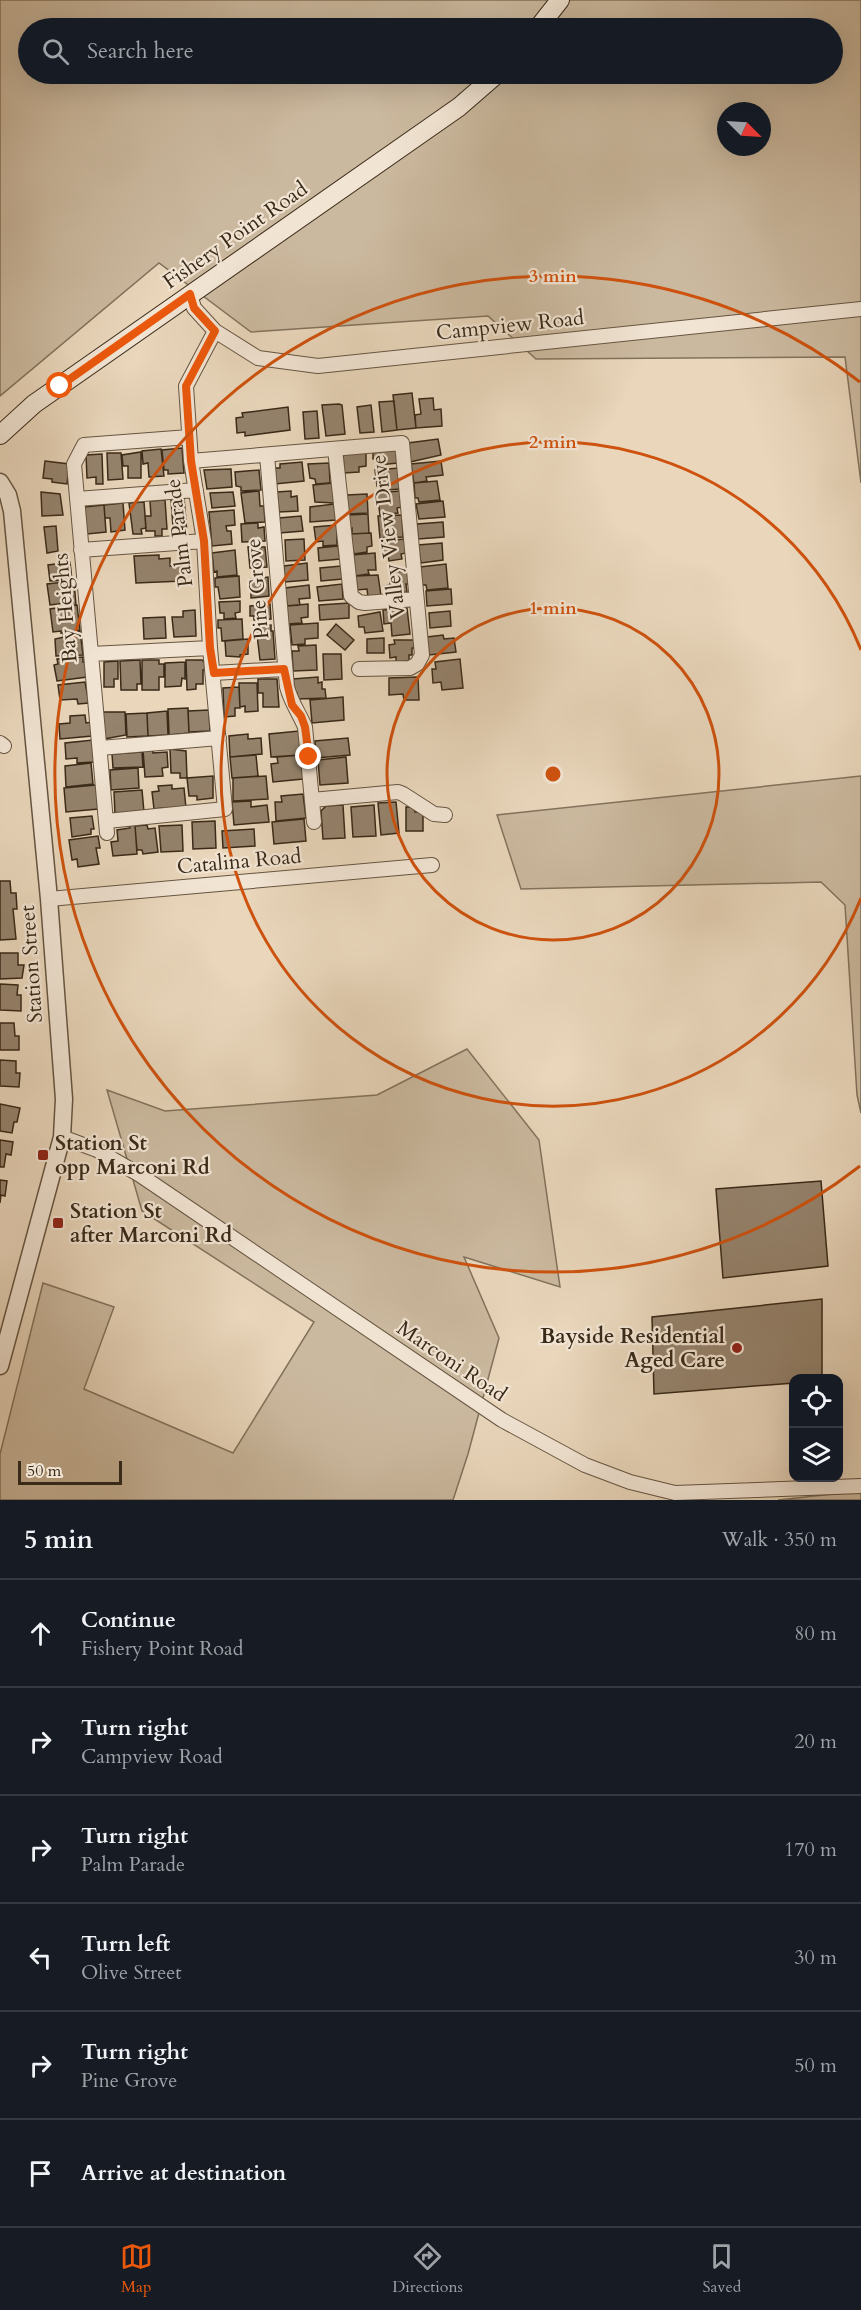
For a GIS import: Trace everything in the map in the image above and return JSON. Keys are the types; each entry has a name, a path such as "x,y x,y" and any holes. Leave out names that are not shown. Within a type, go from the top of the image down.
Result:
{"main road":[{"path":"546,18 560,0"},
{"name":"Fishery Point Road","path":"0,435 34,404 459,107 485,84"}],"street":[{"name":"Campview Road","path":"190,294 194,308 215,331 258,358 318,366 861,309"},
{"name":"Palm Parade","path":"107,827 225,809 210,648 204,541 191,461 186,386 215,331"},
{"name":"Bay Heights","path":"107,827 74,464 84,445 189,437"},
{"name":"Valley View Drive","path":"191,461 402,443 422,656 417,664 402,669 359,669"},
{"path":"335,449 351,596 365,603 417,599"},
{"name":"Pine Grove","path":"267,455 284,669 292,705 301,716 305,727 314,822"},
{"name":"Station Street","path":"0,482 8,495 12,511 49,899 64,1099 62,1137 0,1366"},
{"path":"77,499 196,490"},
{"path":"81,550 204,541"},
{"path":"91,654 210,648"},
{"path":"214,673 284,669"},
{"path":"100,747 219,738"},
{"path":"312,800 398,792 434,814 446,815"},
{"name":"Catalina Road","path":"49,899 432,865"},
{"name":"Marconi Road","path":"62,1137 106,1155 190,1207 502,1420 585,1465 676,1498 861,1486"}],"shaded area":[{"path":"0,0 861,0 861,483 845,357 536,359 488,316 251,332 159,263 0,396"},
{"path":"861,776 861,1113 857,1095 845,905 821,882 521,889 497,815"},
{"path":"467,1049 539,1140 560,1287 464,1257 499,1338 468,1454 453,1500 0,1500 0,1454 43,1283 114,1307 84,1389 233,1453 314,1322 142,1211 107,1090 165,1111 377,1095"},
{"path":"861,1491 861,1500 778,1500"}],"building":[{"path":"412,393 416,428 397,430 393,395"},
{"path":"433,398 434,410 441,409 442,426 416,428 415,415 421,414 419,399"},
{"path":"394,401 397,430 382,432 379,402"},
{"path":"322,405 342,405 345,434 326,436"},
{"path":"371,405 374,432 360,433 357,407"},
{"path":"288,407 290,430 245,436 245,432 237,433 236,418 243,417 242,413"},
{"path":"317,411 319,438 305,439 303,412"},
{"path":"438,439 441,455 410,462 408,443"},
{"path":"182,448 184,473 168,474 168,470 164,470 162,450"},
{"path":"161,449 164,476 149,477 148,463 143,464 142,451"},
{"path":"397,450 398,463 378,465 378,459 373,459 373,452"},
{"path":"141,452 141,478 128,478 128,466 123,466 122,455"},
{"path":"366,452 366,466 359,467 359,472 344,473 343,454"},
{"path":"107,453 121,453 123,479 108,480"},
{"path":"102,454 103,484 96,484 96,477 87,478 86,455"},
{"path":"45,461 69,464 67,484 43,478"},
{"path":"441,461 443,475 426,477 427,481 414,483 411,464"},
{"path":"302,462 304,481 275,484 274,468 280,468 280,464"},
{"path":"329,463 330,483 316,484 315,479 310,478 308,464"},
{"path":"399,468 400,489 387,490 386,485 377,486 375,470"},
{"path":"231,469 232,487 207,489 204,470"},
{"path":"259,470 261,490 241,491 241,487 236,486 235,472"},
{"path":"437,481 440,500 419,502 418,498 415,498 414,483"},
{"path":"333,483 334,503 315,502 313,485"},
{"path":"259,491 260,506 264,506 265,522 245,523 241,493"},
{"path":"291,491 291,497 297,496 298,511 279,512 277,492"},
{"path":"400,491 402,507 397,508 398,513 380,515 377,493"},
{"path":"41,492 60,494 63,515 42,516"},
{"path":"233,492 235,506 212,508 210,493"},
{"path":"367,494 368,513 347,514 347,495"},
{"path":"184,498 187,533 183,533 182,527 173,528 171,499"},
{"path":"165,500 167,529 162,529 162,536 155,536 155,531 146,531 145,516 151,516 150,501"},
{"path":"443,501 445,517 419,519 416,504"},
{"path":"144,502 146,528 141,529 142,534 133,534 129,503"},
{"path":"123,503 125,530 111,532 110,518 105,518 104,505"},
{"path":"334,504 336,520 310,522 310,507"},
{"path":"104,505 106,532 87,534 84,507"},
{"path":"234,510 235,525 226,526 227,531 231,531 232,544 212,546 209,512"},
{"path":"368,514 369,533 352,534 352,528 349,529 348,515"},
{"path":"402,515 403,537 380,538 378,516"},
{"path":"301,516 303,531 280,533 279,518"},
{"path":"443,522 444,537 418,539 417,524"},
{"path":"258,523 258,528 264,527 265,541 242,542 241,524"},
{"path":"337,525 337,545 323,546 323,541 316,542 314,527"},
{"path":"56,526 58,551 47,553 44,527"},
{"path":"371,533 372,546 367,547 367,552 354,554 350,534"},
{"path":"304,539 305,560 286,561 285,540"},
{"path":"405,539 406,553 401,554 402,559 389,561 388,555 382,555 381,541"},
{"path":"442,543 443,560 421,563 418,545"},
{"path":"338,546 340,559 319,561 318,548"},
{"path":"248,547 265,547 267,567 250,568"},
{"path":"235,550 237,575 217,577 217,571 214,572 212,553"},
{"path":"375,553 376,570 368,570 369,574 354,576 352,555"},
{"path":"159,555 159,559 170,558 170,566 183,566 183,581 136,583 134,556"},
{"path":"70,562 72,580 50,581 48,565"},
{"path":"307,563 308,580 285,582 284,566"},
{"path":"446,564 448,588 427,590 426,585 422,585 420,567"},
{"path":"341,566 342,579 321,581 320,568"},
{"path":"408,571 407,592 386,596 384,586 390,585 390,572"},
{"path":"378,575 381,596 368,597 367,589 357,590 356,576"},
{"path":"239,576 240,597 220,599 218,587 215,587 215,578"},
{"path":"268,577 269,596 251,598 251,579"},
{"path":"74,581 76,605 65,606 65,603 50,605 47,584"},
{"path":"342,584 343,599 319,601 317,587"},
{"path":"309,585 310,598 299,599 300,605 287,606 285,588"},
{"path":"451,589 452,604 427,606 426,591"},
{"path":"240,601 240,612 235,613 236,618 224,619 224,613 220,613 219,602"},
{"path":"349,603 349,618 320,620 319,605"},
{"path":"270,604 271,619 254,620 254,616 250,616 250,606"},
{"path":"308,604 308,617 301,618 302,623 288,624 286,606"},
{"path":"77,605 80,630 53,632 50,609"},
{"path":"407,608 410,634 392,636 391,623 384,624 383,610"},
{"path":"195,610 196,636 174,637 172,617 183,617 183,611"},
{"path":"450,611 451,626 430,628 429,613"},
{"path":"380,612 383,631 365,633 364,627 359,627 358,616"},
{"path":"165,617 166,638 144,639 143,618"},
{"path":"242,619 243,639 222,641 218,620"},
{"path":"318,623 318,638 305,639 305,644 292,645 290,625"},
{"path":"336,624 354,640 345,650 327,635"},
{"path":"271,625 275,659 260,660 256,626"},
{"path":"80,631 83,655 56,656 55,639 64,637 63,633"},
{"path":"443,635 444,639 454,638 456,652 429,655 427,637"},
{"path":"384,638 384,653 367,653 367,639"},
{"path":"248,639 248,654 240,655 240,657 226,656 225,641"},
{"path":"394,640 414,640 414,648 412,648 412,655 409,655 409,661 396,662 396,657 390,658 389,645 395,644"},
{"path":"316,645 317,670 293,671 292,651 299,651 298,646"},
{"path":"323,654 341,654 342,679 324,680"},
{"path":"83,657 83,662 86,662 87,677 57,681 54,665 58,664 57,659"},
{"path":"460,659 463,688 442,690 441,682 433,683 432,669 436,669 435,662"},
{"path":"140,660 141,684 137,684 137,690 121,690 120,661"},
{"path":"142,660 159,660 159,664 164,664 164,677 159,677 159,690 142,690"},
{"path":"186,660 202,660 206,664 206,670 203,670 203,684 196,684 196,689 187,690"},
{"path":"118,661 118,679 114,679 114,687 104,687 104,662"},
{"path":"185,662 185,679 182,678 181,686 165,687 165,663"},
{"path":"318,677 318,683 322,682 322,689 325,689 326,698 297,699 297,693 293,693 293,679"},
{"path":"418,677 419,700 404,700 403,694 389,695 389,678"},
{"path":"258,679 277,679 279,707 263,707 263,693 258,693"},
{"path":"85,682 89,703 78,704 77,699 60,700 58,685"},
{"path":"239,683 257,683 258,711 245,712 245,706 240,707"},
{"path":"239,687 240,708 235,708 235,716 224,717 223,688"},
{"path":"343,697 344,720 312,723 310,700"},
{"path":"188,708 189,733 169,735 168,709"},
{"path":"209,710 210,731 189,732 188,711"},
{"path":"167,711 168,735 148,736 147,713"},
{"path":"103,712 125,712 126,735 104,739"},
{"path":"147,713 148,736 127,737 126,714"},
{"path":"85,715 86,723 92,722 92,736 60,739 59,724 70,723 70,716"},
{"path":"299,731 301,755 271,757 269,734"},
{"path":"248,734 248,739 261,738 262,754 230,757 229,736"},
{"path":"348,738 350,755 316,758 315,741"},
{"path":"93,740 94,762 77,763 77,758 66,759 65,743"},
{"path":"153,749 153,753 167,752 168,767 162,768 163,776 145,777 143,750"},
{"path":"170,749 186,751 187,778 180,778 180,773 171,773"},
{"path":"142,752 143,767 113,768 112,754"},
{"path":"256,755 258,776 232,778 230,757"},
{"path":"301,755 303,779 273,782 271,764 278,763 277,757"},
{"path":"346,757 348,783 320,785 318,760"},
{"path":"91,763 93,784 66,787 65,766"},
{"path":"138,768 139,788 111,790 110,770"},
{"path":"213,776 213,798 197,800 197,796 189,796 187,778"},
{"path":"266,776 268,799 233,801 233,778"},
{"path":"96,785 98,809 66,812 64,788"},
{"path":"172,785 172,789 184,788 186,808 154,809 152,792 159,791 158,786"},
{"path":"142,790 144,812 115,814 114,792"},
{"path":"303,794 306,818 276,821 275,802 282,802 281,796"},
{"path":"251,801 251,807 267,805 269,822 234,825 232,802"},
{"path":"396,802 399,833 381,835 378,803"},
{"path":"343,805 345,838 323,839 321,811 326,806"},
{"path":"374,805 376,836 353,837 351,807"},
{"path":"406,807 414,807 415,812 423,812 423,831 406,831"},
{"path":"92,816 94,829 91,829 91,834 72,837 70,818"},
{"path":"304,819 306,841 274,844 272,822"},
{"path":"215,821 216,848 193,849 192,822"},
{"path":"129,825 135,825 137,854 113,856 111,842 118,841 117,830 130,828"},
{"path":"147,825 148,829 155,828 158,852 143,854 142,850 137,850 135,826"},
{"path":"182,825 183,851 161,852 159,826"},
{"path":"254,829 255,846 223,848 222,831"},
{"path":"98,836 100,848 96,848 99,864 78,867 77,859 72,860 69,840"},
{"path":"0,881 10,881 11,893 16,893 17,909 13,909 16,939 0,940"},
{"path":"0,953 18,953 18,965 24,965 22,978 0,979"},
{"path":"0,984 18,985 17,995 21,995 21,1011 0,1010"},
{"path":"0,1023 14,1023 15,1036 19,1036 19,1050 0,1050"},
{"path":"0,1060 16,1061 16,1073 20,1073 19,1087 0,1086"},
{"path":"0,1104 20,1108 12,1133 0,1131"},
{"path":"0,1140 13,1142 11,1155 6,1154 4,1167 0,1167"},
{"path":"0,1180 7,1181 5,1196 1,1195 0,1203"},
{"path":"821,1181 828,1266 723,1278 716,1189"},
{"name":"Bayside Residential Aged Care","path":"822,1299 822,1374 789,1374 789,1383 654,1394 652,1317"}],"place":[{"name":"Station St opp Marconi Rd","path":"43,1155"},
{"name":"Station St after Marconi Rd","path":"58,1223"},
{"name":"Bayside Residential Aged Care","path":"737,1348"}],"route":[{"path":"60,386 190,294 194,308 215,331 186,386 191,461 204,541 210,648 214,673 284,669 292,705 301,716 305,727 309,757"}]}
